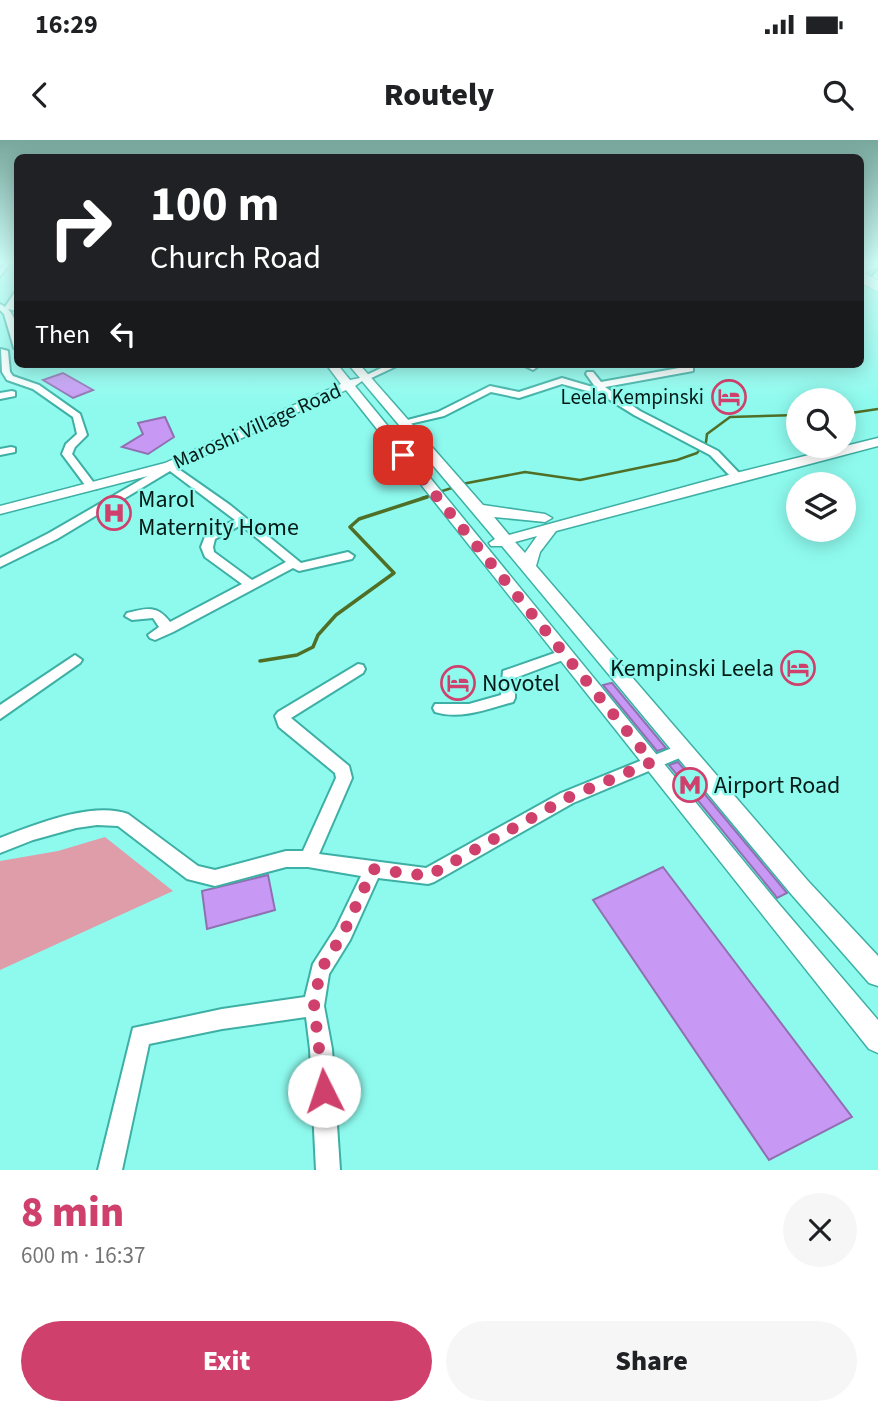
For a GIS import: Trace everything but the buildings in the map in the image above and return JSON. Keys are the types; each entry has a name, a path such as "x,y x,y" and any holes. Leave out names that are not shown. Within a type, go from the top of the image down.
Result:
{"main road":[{"path":"334,368 878,1040"},
{"path":"355,368 405,422 682,750 878,974"},
{"name":"Maroshi Village Road","path":"0,505 170,466 364,378"},
{"path":"369,413 391,408"},
{"path":"856,441 878,436"},
{"path":"735,474 878,442"},
{"path":"475,542 792,458"},
{"name":"Maroshi Village Road","path":"0,510 90,484"},
{"path":"478,508 548,523"},
{"path":"528,566 548,523"}],"street":[{"path":"5,310 14,334"},
{"path":"2,352 10,378 36,387 77,416 82,435 70,446 67,454 90,484"},
{"path":"364,378 388,368"},
{"path":"405,422 441,414 490,388 519,395 562,381 603,389 690,369"},
{"path":"590,374 603,389 714,453 735,474"},
{"path":"0,396 12,394"},
{"path":"0,564 53,536 170,466 299,567 348,556"},
{"path":"242,521 213,534 205,547 209,554 251,584"},
{"path":"155,635 294,564"},
{"path":"132,616 156,613 168,629"},
{"path":"440,708 469,709 508,698 508,675 566,654"},
{"path":"0,713 75,660"},
{"path":"308,859 344,778 343,770 284,723 283,716 358,669"},
{"path":"0,846 76,821 122,818 193,873 215,878 286,859 308,859 333,865 428,876 567,798 682,750"},
{"path":"328,1170 321,1049 314,1006 320,971 343,934 373,869"},
{"path":"110,1170 140,1035 222,1019 314,1006"}],"shaded area":[{"path":"105,837 173,891 0,970 0,861 58,851"}],"waterway":[{"path":"856,412 878,409"},
{"path":"462,484 525,472 580,480 677,460 697,453 706,442 707,434 730,417 786,415"},
{"path":"439,492 455,487"},
{"path":"422,498 432,495"},
{"path":"260,661 297,655 313,647 318,635 336,615 394,573 350,527 359,519 427,497"}],"place":[{"name":"Leela Kempinski","path":"729,397"},
{"name":"Marol Maternity Home","path":"114,513"},
{"name":"Kempinski Leela","path":"798,668"},
{"name":"Novotel","path":"458,683"},
{"name":"Airport Road","path":"690,785"}],"route":[{"path":"324,1091 314,1006 320,971 343,934 373,869 428,876 567,798 652,762 403,455"}]}
